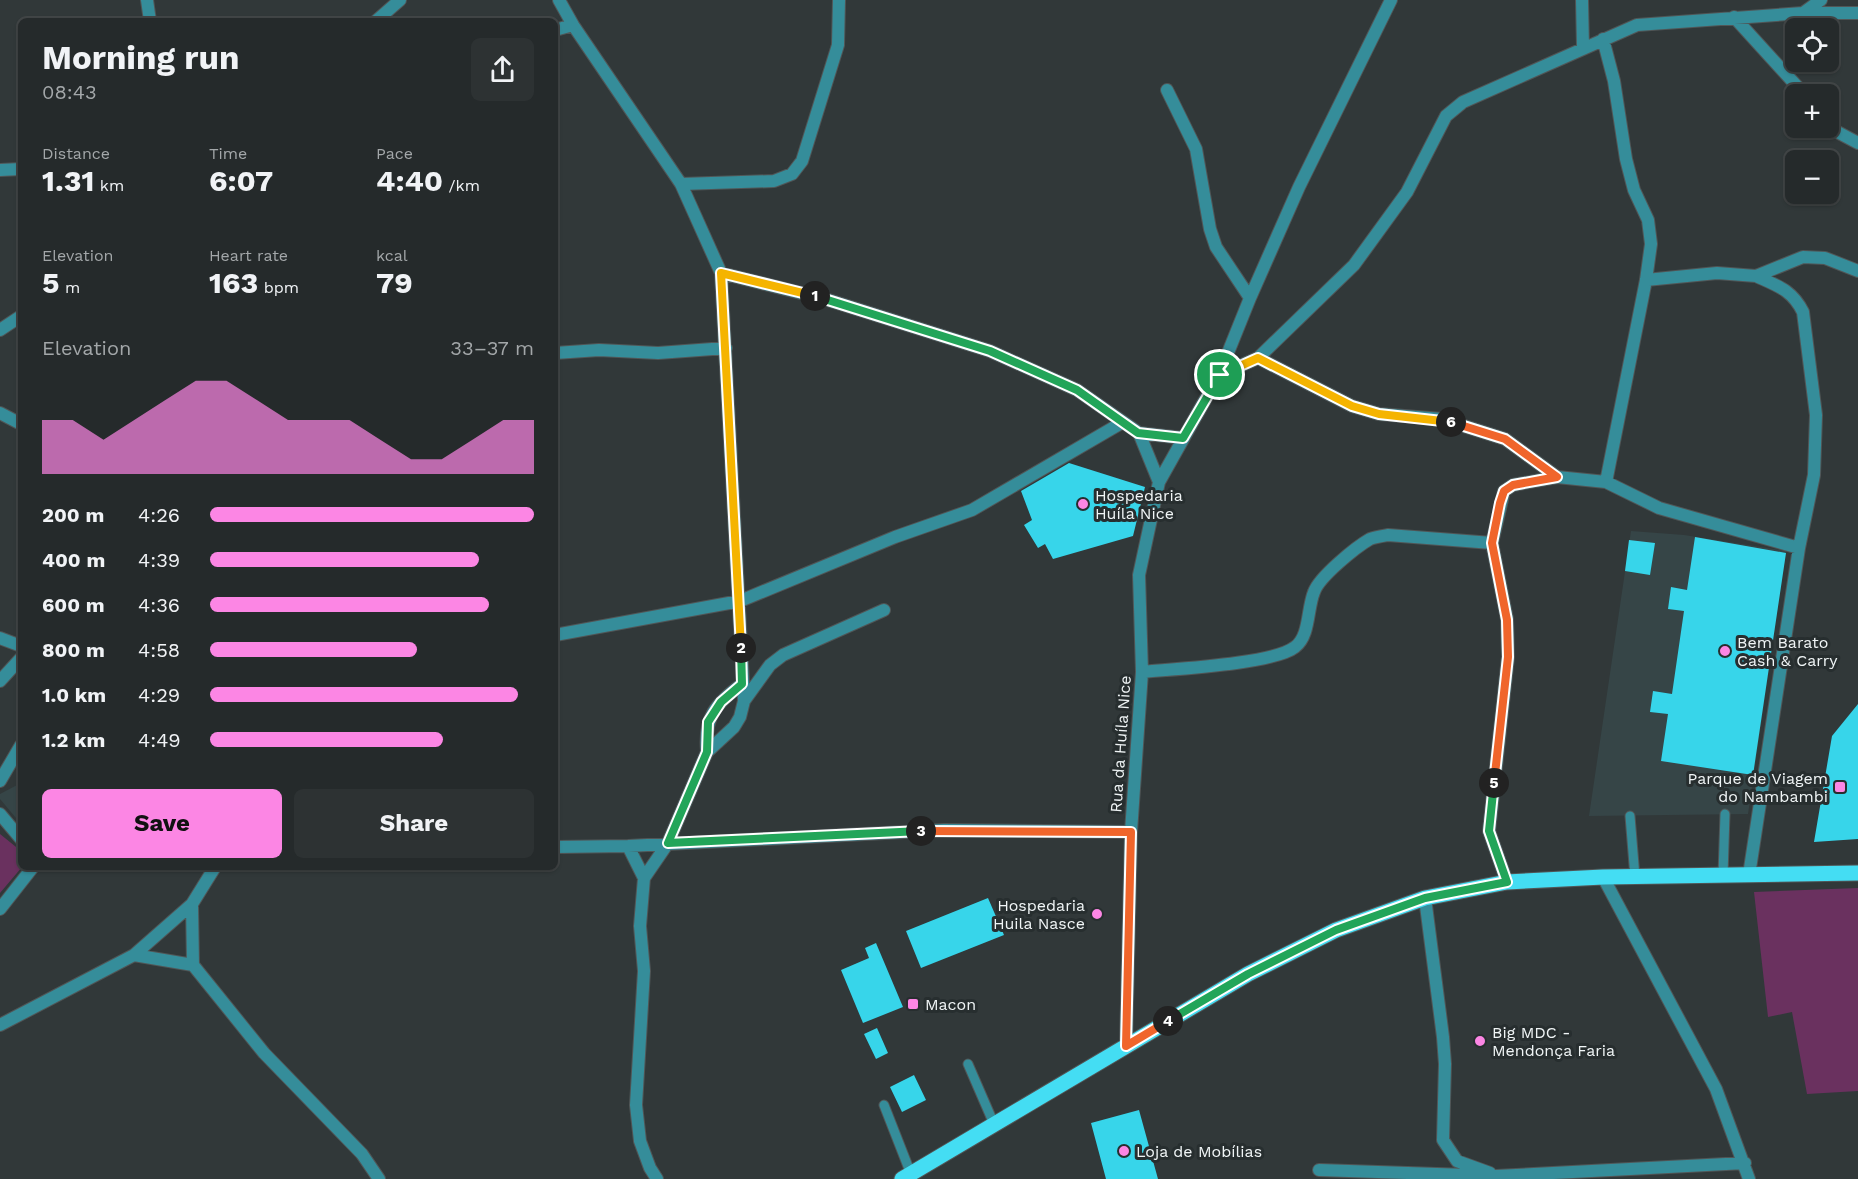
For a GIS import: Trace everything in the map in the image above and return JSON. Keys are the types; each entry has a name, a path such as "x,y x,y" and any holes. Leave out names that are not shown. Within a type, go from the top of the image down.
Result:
{"main road":[{"path":"906,1176 1248,974 1336,930 1425,898 1507,882 1603,877 1858,873"}],"street":[{"path":"147,0 150,18"},
{"path":"379,18 400,0"},
{"path":"559,0 573,25 681,184 721,273 744,701 740,717 734,728 707,752"},
{"path":"681,184 774,181 792,174 802,160 838,45 839,0"},
{"name":"Rua da Huíla Nice","path":"1126,1046 1131,832 1142,672 1138,575 1159,482 1220,375 1250,298 1299,187 1391,0"},
{"path":"1582,0 1583,48"},
{"path":"1803,13 1821,0"},
{"path":"1220,375 1258,358 1354,265 1407,192 1446,116 1463,102 1490,88 1637,25 1803,13 1858,13"},
{"path":"1734,17 1795,84"},
{"path":"558,29 573,25"},
{"path":"1603,39 1614,81 1626,159 1634,190 1648,220 1651,244 1606,483"},
{"path":"1167,90 1196,149 1210,229 1216,247 1250,298"},
{"path":"1839,133 1858,143"},
{"path":"0,170 18,169"},
{"path":"1756,276 1803,257 1825,258 1858,271"},
{"path":"721,273 825,298 990,351 1077,390 1138,433 1183,438"},
{"path":"1646,280 1717,273 1756,276 1781,287 1795,297 1803,312 1816,415 1814,475 1799,548 1749,875"},
{"path":"0,330 5,324 18,318"},
{"path":"558,353 599,350 658,353 726,348"},
{"path":"1258,358 1352,406 1379,414 1442,419 1505,439 1557,477"},
{"path":"0,413 18,422"},
{"path":"558,634 740,601 895,537 972,510 1123,422"},
{"path":"1138,433 1159,482"},
{"path":"1507,882 1489,831 1508,657 1507,620 1492,543 1504,491 1513,485 1557,477 1606,483 1659,508 1799,548"},
{"path":"1142,672 1226,664 1285,653 1296,647 1303,637 1314,591 1320,581 1371,538 1388,535 1492,543"},
{"path":"744,701 770,665 783,655 884,610"},
{"path":"0,638 18,645"},
{"path":"0,681 18,661"},
{"path":"657,1179 650,1168 640,1141 636,1105 644,971 640,926 644,878 668,843 707,752 707,729 713,712 742,684"},
{"path":"0,781 18,750"},
{"path":"0,814 18,835"},
{"path":"558,847 628,846 944,830 1131,832"},
{"path":"628,846 644,878"},
{"path":"0,909 31,870"},
{"path":"0,1025 134,955 192,904 213,870"},
{"path":"1603,877 1716,1089 1749,1179"},
{"path":"1425,898 1443,1037 1445,1064 1443,1140 1457,1161 1496,1176"},
{"path":"192,904 193,965 264,1053 362,1154 379,1179"},
{"path":"134,955 193,965"},
{"path":"1320,1170 1496,1176 1745,1163"}],"lane":[{"path":"1723,875 1725,814"},
{"path":"1630,816 1635,877"},
{"path":"968,1064 994,1124"},
{"path":"884,1105 906,1176"}],"shaded area":[{"path":"1631,531 1684,535 1786,551 1748,814 1589,816"},
{"path":"18,785 18,820 0,799 0,794"},
{"path":"0,834 18,849 19,870 0,893"},
{"path":"1858,888 1858,1091 1807,1094 1792,1012 1768,1017 1754,892"}],"building":[{"name":"Hospedaria Huíla Nice","path":"1069,463 1145,487 1133,536 1053,559 1045,544 1038,548 1024,525 1032,520 1021,491"},
{"name":"Bem Barato Cash & Carry","path":"1695,537 1786,553 1753,775 1661,761 1668,714 1650,712 1653,691 1672,694 1684,611 1668,609 1671,587 1687,590"},
{"path":"1629,540 1655,543 1650,575 1625,571"},
{"name":"Parque de Viagem do Nambambi","path":"1858,704 1858,839 1814,842 1832,736"},
{"path":"988,898 1004,935 921,968 906,931"},
{"path":"876,943 903,1007 863,1023 841,970 869,958 865,948"},
{"path":"877,1028 888,1053 876,1059 864,1034"},
{"path":"914,1075 926,1100 902,1112 890,1087"},
{"name":"Loja de Mobílias","path":"1139,1110 1158,1179 1106,1179 1091,1123"}],"place":[{"name":"Hospedaria Huíla Nice","path":"1083,504"},
{"name":"Bem Barato Cash & Carry","path":"1725,651"},
{"name":"Parque de Viagem do Nambambi","path":"1840,787"},
{"name":"Hospedaria Huila Nasce","path":"1097,914"},
{"name":"Macon","path":"913,1004"},
{"name":"Big MDC - Mendonça Faria","path":"1480,1041"},
{"name":"Loja de Mobílias","path":"1124,1151"}],"route":[{"path":"721,273 825,298 990,351 1077,390 1138,433 1183,438 1220,375 1258,358 1352,406 1379,414 1442,419 1505,439 1557,477 1513,485 1504,491 1492,543 1507,620 1508,657 1489,831 1507,882 1425,898 1336,930 1248,974 1126,1046 1131,832 944,830 668,843 707,752 708,722 721,702 742,684 740,601 721,273"}]}
